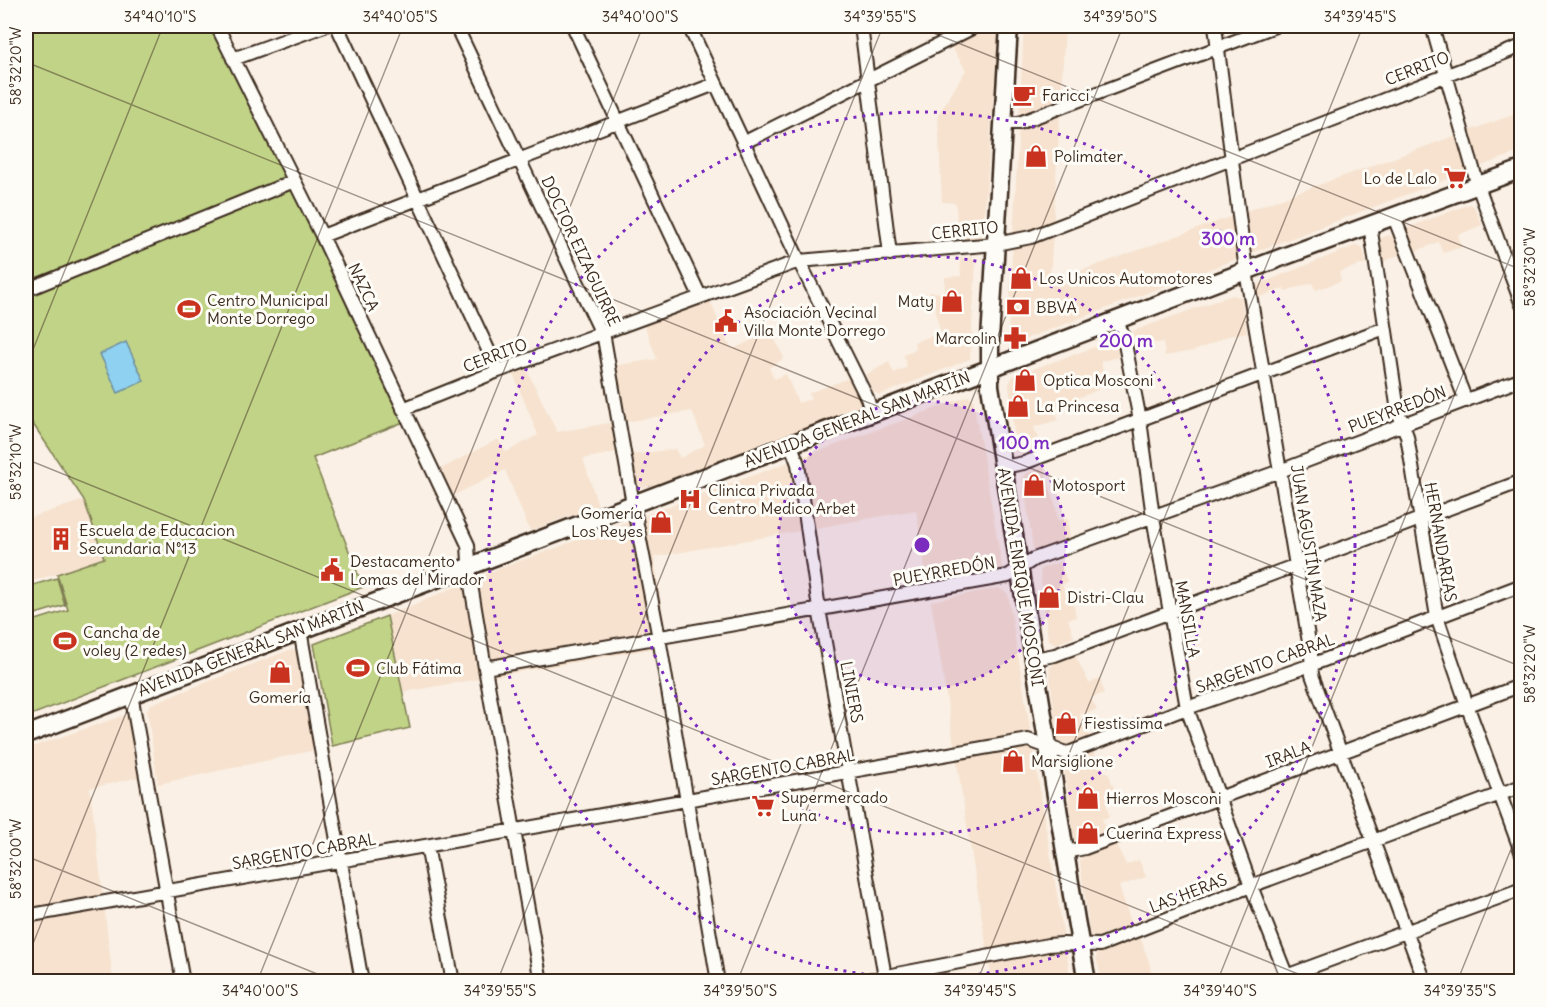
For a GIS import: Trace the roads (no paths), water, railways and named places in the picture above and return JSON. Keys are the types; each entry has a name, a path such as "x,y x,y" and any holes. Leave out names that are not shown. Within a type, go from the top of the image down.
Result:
{"main road":[{"name":"AVENIDA ENRIQUE MOSCONI","path":"1009,26 989,369 1087,981"},
{"name":"AVENIDA GENERAL SAN MARTÍN","path":"26,735 1246,271 1521,169"}],"street":[{"name":"NAZCA","path":"217,26 322,236 468,545 470,579 541,981"},
{"path":"233,59 324,26"},
{"path":"337,26 498,371"},
{"name":"DOCTOR EIZAGUIRRE","path":"456,26 602,333 659,639 718,981"},
{"path":"573,26 699,296"},
{"path":"861,26 890,254"},
{"path":"743,143 976,26"},
{"name":"JUAN AGUSTÍN MAZA","path":"1215,26 1246,271 1312,675 1425,981"},
{"path":"1003,123 1019,123 1275,26"},
{"path":"1432,26 1478,186 1521,305"},
{"path":"693,27 715,84 867,398 872,414"},
{"name":"CERRITO","path":"403,409 498,371 799,261 996,244 1031,237 1521,46"},
{"path":"322,236 518,158 715,84"},
{"path":"26,290 294,181"},
{"path":"1394,217 1466,401"},
{"name":"HERNANDARIAS","path":"1370,225 1398,411 1407,436 1437,617 1521,854"},
{"name":"MANSILLA","path":"1117,320 1124,339 1140,420 1153,517 1187,708 1251,886 1288,978"},
{"path":"1003,467 1024,464 1385,328"},
{"name":"PUEYRREDÓN","path":"485,668 1008,576 1034,559 1280,471 1521,379"},
{"name":"LINIERS","path":"791,445 798,464 819,609 886,979"},
{"path":"1034,659 1055,655 1521,481"},
{"name":"SARGENTO CABRAL","path":"26,916 1023,741 1066,753 1071,752 1187,708 1311,665 1521,585"},
{"path":"300,630 362,981"},
{"name":"IRALA","path":"1065,852 1085,848 1521,685"},
{"path":"131,694 183,981"},
{"name":"LAS HERAS","path":"856,981 886,979 1048,945 1100,945 1251,886 1521,786"},
{"path":"427,846 453,981"},
{"path":"1270,981 1288,978 1521,889"}],"water":[{"path":"126,342 144,381 118,393 100,354"}],"place":[{"name":"Faricci","path":"1024,95"},
{"name":"Polimater","path":"1036,156"},
{"name":"Lo de Lalo","path":"1455,178"},
{"name":"Los Unicos Automotores","path":"1021,278"},
{"name":"Maty","path":"952,301"},
{"name":"BBVA","path":"1018,307"},
{"name":"Centro Municipal Monte Dorrego","path":"189,309"},
{"name":"Asociación Vecinal Villa Monte Dorrego","path":"726,321"},
{"name":"Marcolin","path":"1015,338"},
{"name":"Optica Mosconi","path":"1025,380"},
{"name":"La Princesa","path":"1018,406"},
{"name":"Motosport","path":"1034,485"},
{"name":"Clinica Privada Centro Medico Arbet","path":"690,499"},
{"name":"Gomería Los Reyes","path":"661,522"},
{"name":"Escuela de Educacion Secundaria N°13","path":"61,539"},
{"name":"Destacamento Lomas del Mirador","path":"332,570"},
{"name":"Distri-Clau","path":"1049,597"},
{"name":"Cancha de voley (2 redes)","path":"65,641"},
{"name":"Club Fátima","path":"358,668"},
{"name":"Gomería","path":"280,672"},
{"name":"Fiestissima","path":"1066,723"},
{"name":"Marsiglione","path":"1013,761"},
{"name":"Hierros Mosconi","path":"1088,798"},
{"name":"Supermercado Luna","path":"763,806"},
{"name":"Cuerina Express","path":"1088,833"}]}
